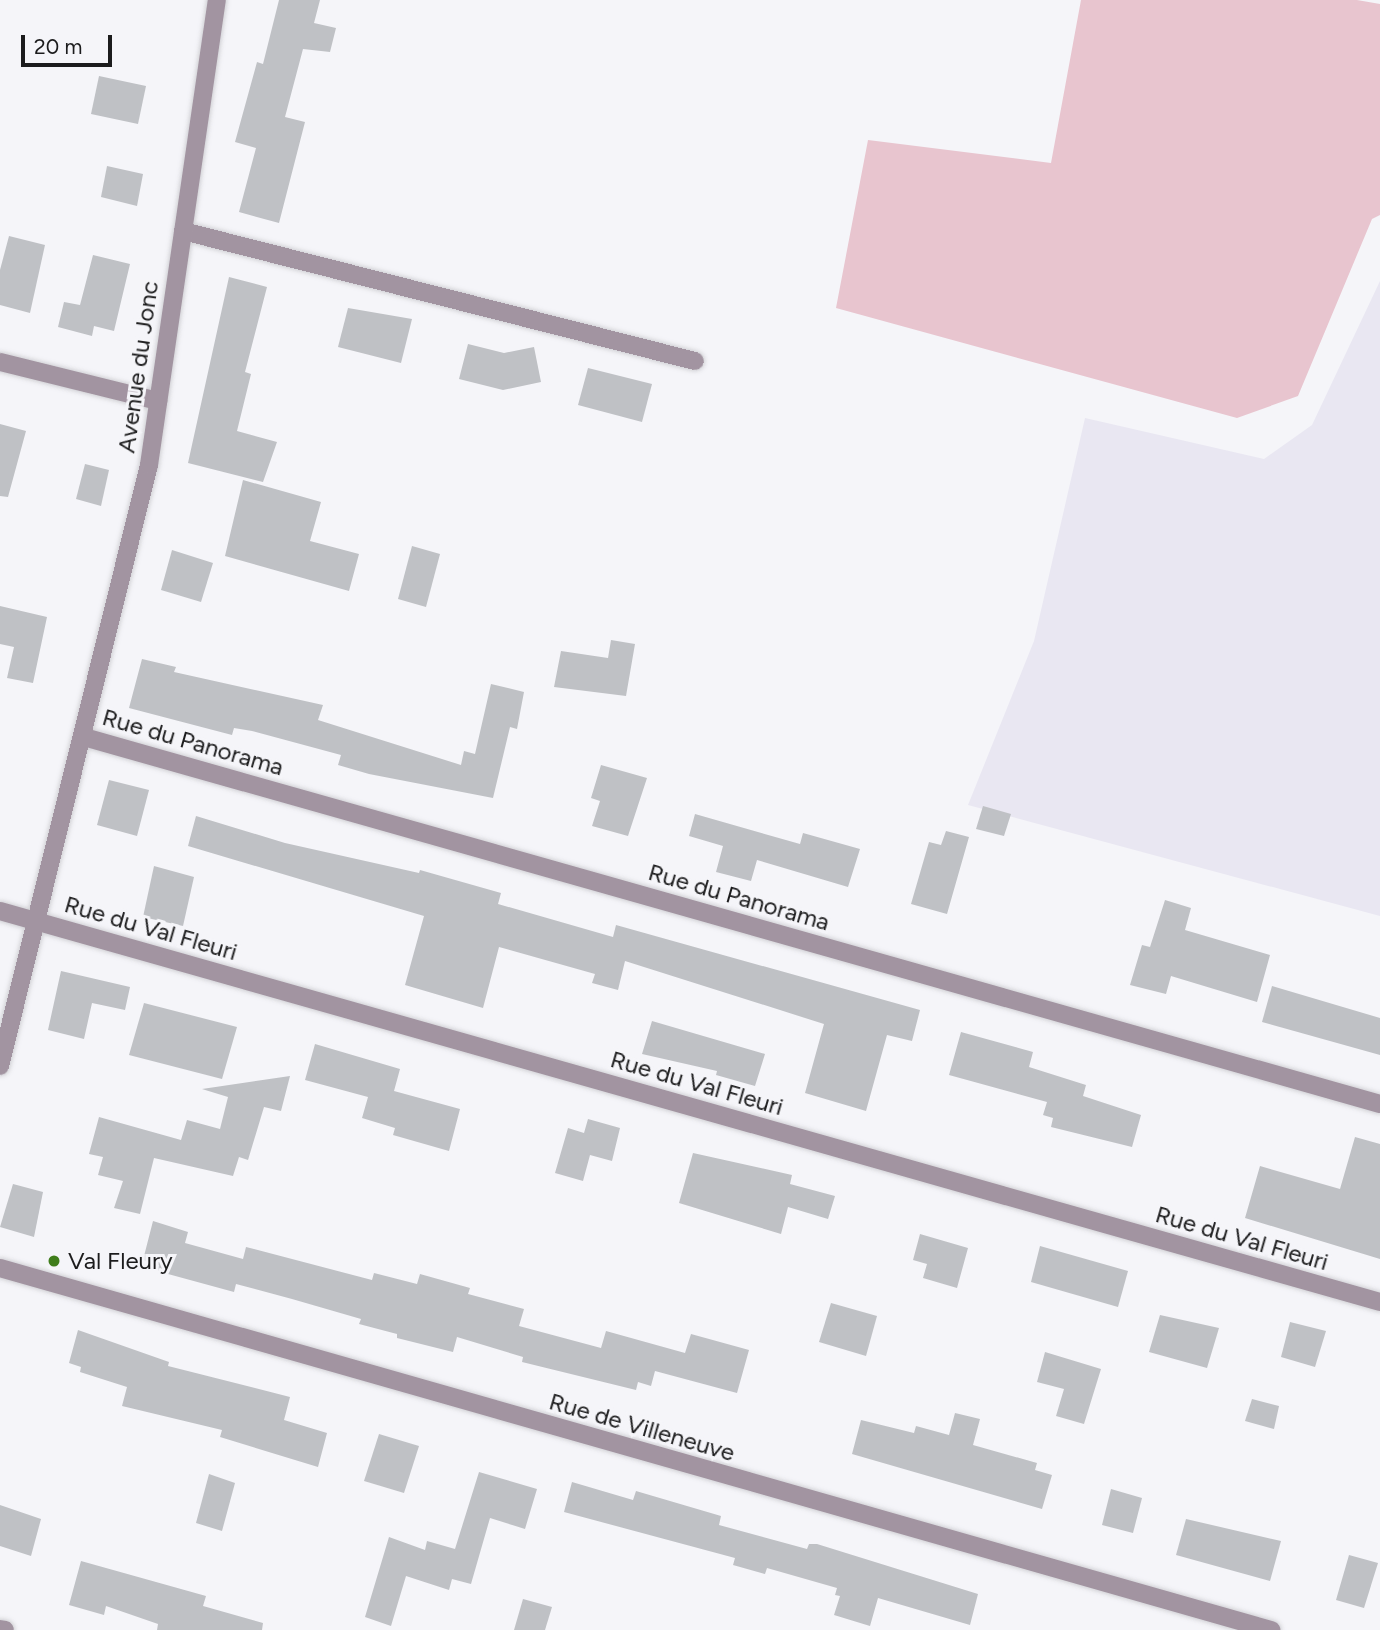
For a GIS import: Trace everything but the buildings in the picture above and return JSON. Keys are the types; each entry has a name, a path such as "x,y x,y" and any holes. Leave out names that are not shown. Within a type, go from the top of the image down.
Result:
{"street":[{"name":"Avenue du Jonc","path":"0,1066 84,737 146,477 217,0"},
{"path":"183,231 695,361"},
{"path":"0,362 158,401"},
{"name":"Rue du Panorama","path":"84,737 1380,1104"},
{"name":"Rue du Val Fleuri","path":"0,911 1380,1302"},
{"name":"Rue de Villeneuve","path":"0,1268 1271,1630"}],"shaded area":[{"path":"1081,0 1357,0 1380,4 1380,215 1372,219 1298,396 1237,418 836,308 868,140 1051,163"},
{"path":"1380,281 1380,916 968,805 1034,641 1085,418 1264,459 1312,425"}],"place":[{"name":"Val Fleury","path":"54,1261"}]}
